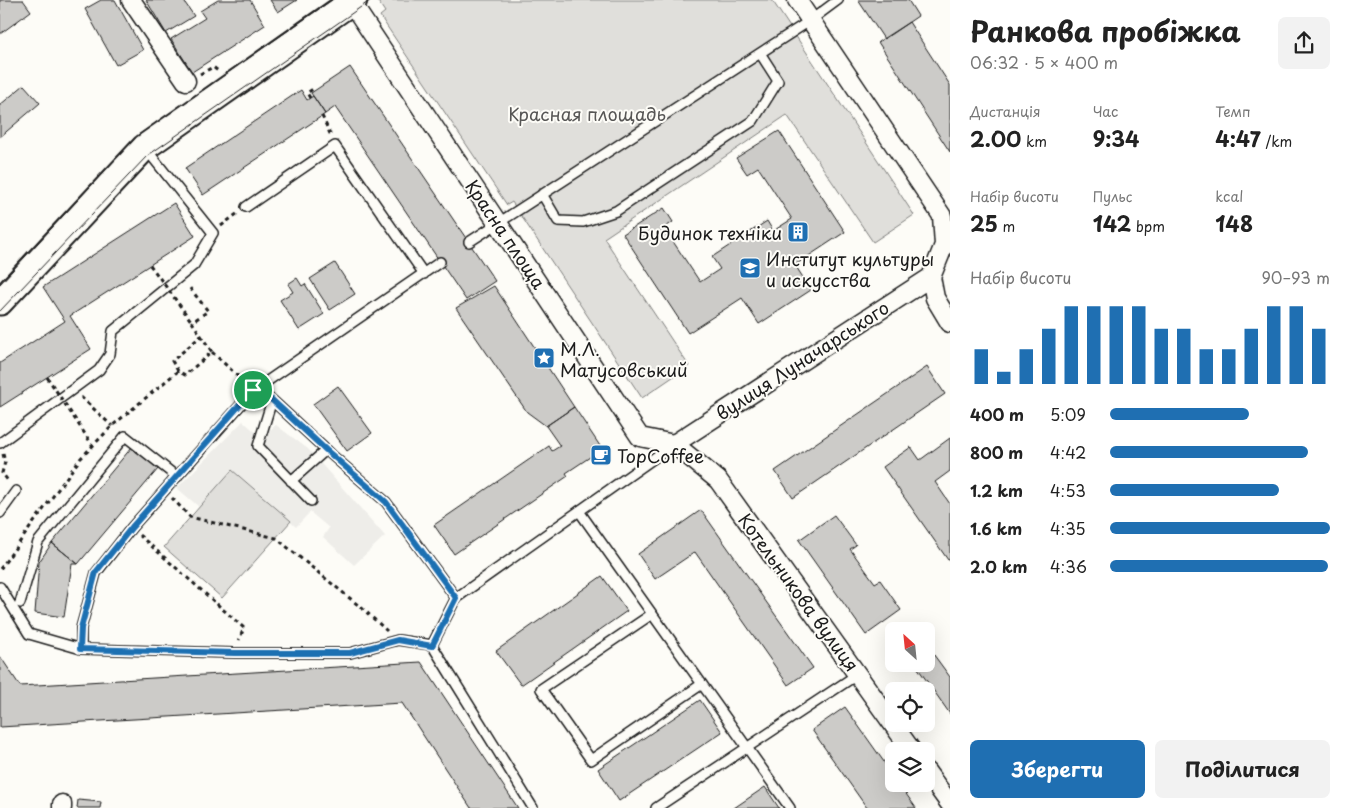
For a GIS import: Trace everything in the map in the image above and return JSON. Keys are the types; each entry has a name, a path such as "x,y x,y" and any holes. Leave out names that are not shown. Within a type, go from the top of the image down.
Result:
{"main road":[{"path":"0,302 145,147 352,1"}],"street":[{"path":"131,0 186,81"},
{"path":"797,0 942,216 944,245 930,277 935,298 950,323"},
{"name":"Красна площа","path":"352,1 640,437 674,444"},
{"name":"вулиця Луначарського","path":"674,444 930,277"},
{"name":"Котельникова вулиця","path":"674,444 718,480 906,742"},
{"path":"935,783 950,804"}],"lane":[{"path":"469,242 811,20 838,0"},
{"path":"542,194 558,221 583,222 616,211 753,121 778,81 760,53"},
{"path":"246,207 335,146 424,274"},
{"path":"0,445 99,370 110,354 113,331 194,265 213,233 145,147"},
{"path":"80,649 81,628 96,572 132,527 253,390 440,262"},
{"path":"253,390 272,400 386,502 456,598"},
{"path":"272,400 258,446 311,501"},
{"path":"20,603 38,542 125,436 177,477"},
{"path":"432,646 456,598 674,444"},
{"path":"291,480 326,450"},
{"path":"0,513 16,491"},
{"path":"579,511 790,808"},
{"path":"0,587 29,634 80,649 234,653 350,653 398,640 432,646 532,808"},
{"path":"652,614 541,689 591,760 702,684"},
{"path":"656,808 858,674"}],"path":[{"path":"310,98 307,93 313,89"},
{"path":"322,116 335,146"},
{"path":"213,233 246,207"},
{"path":"150,265 201,336 172,361 178,372"},
{"path":"188,287 208,311 192,322"},
{"path":"212,352 253,390"},
{"path":"47,377 93,446"},
{"path":"73,389 112,426"},
{"path":"0,445 5,462 2,473 16,491"},
{"path":"164,491 190,517 276,538 398,640"},
{"path":"132,527 244,628 234,653"}],"shaded area":[{"path":"243,421 261,437 276,425 308,449 385,536 354,565 323,537 329,528 310,512 296,527 232,470 199,507 177,488"}],"green space":[{"name":"Красная площадь","path":"377,0 772,0 914,215 873,242 787,115 604,238 689,366 642,398 512,202 507,205 380,16 385,12"},
{"path":"232,470 291,521 222,598 164,547"}],"building":[{"path":"0,0 23,0 31,11 0,34"},
{"path":"101,0 115,0 143,50 116,65 85,9"},
{"path":"146,0 183,0 194,16 166,33"},
{"path":"218,0 250,0 265,25 192,72 171,39 205,18 200,11"},
{"path":"270,0 297,0 278,12"},
{"path":"858,0 908,0 918,16 884,39"},
{"path":"909,22 950,85 950,152 878,42"},
{"path":"350,67 495,281 466,300 335,107 325,114 311,93"},
{"path":"24,85 40,103 0,137 0,105"},
{"path":"301,90 307,100 313,96 325,114 203,195 185,168"},
{"name":"Будинок техніки","path":"779,131 845,232 795,265 811,290 759,324 742,298 688,333 623,234 664,208 673,222 664,228 700,282 720,269 712,257 767,221 773,231 792,219 758,167 747,174 736,158"},
{"path":"174,203 195,236 70,316 91,349 0,407 0,363 65,321 43,287"},
{"path":"335,263 355,294 330,310 310,279"},
{"path":"297,278 302,286 305,284 324,314 299,330 280,300 293,292 288,284"},
{"path":"494,286 574,407 546,426 527,412 456,308"},
{"path":"927,367 945,394 793,498 775,471"},
{"path":"338,386 372,433 347,451 313,404"},
{"path":"574,407 602,449 566,473 568,476 454,554 434,525 549,446 552,451 560,446 546,426"},
{"path":"950,438 950,471 935,482 950,504 950,559 948,560 883,467 911,447 920,460"},
{"path":"132,447 158,469 78,564 52,543"},
{"path":"701,510 813,668 788,685 695,552 655,579 638,554"},
{"path":"834,515 856,545 850,549 875,583 880,580 901,610 866,635 799,540"},
{"path":"52,543 78,564 72,564 64,617 35,613 39,562"},
{"path":"602,576 627,611 521,685 496,651"},
{"path":"0,656 20,686 421,662 518,808 471,808 402,703 0,727"},
{"path":"935,656 950,677 950,714 935,693 935,682 928,682 921,672 935,672"},
{"path":"700,700 722,732 619,801 598,769"},
{"path":"845,707 885,763 885,792 905,792 916,808 867,808 812,730"},
{"path":"765,787 779,808 734,808"},
{"path":"78,800 101,802 100,808 77,808"}],"tram line":[{"path":"0,284 137,136 332,0"},
{"path":"0,311 147,156 371,0"}],"place":[{"name":"Будинок техніки","path":"798,232"},
{"name":"Институт культуры и искусства","path":"750,268"},
{"name":"М.Л. Матусовський","path":"544,358"},
{"name":"TopCoffee","path":"601,455"}],"route":[{"path":"253,390 272,400 386,502 456,598 432,646 398,640 350,653 234,653 80,649 81,628 96,572 132,527 253,390"}]}
